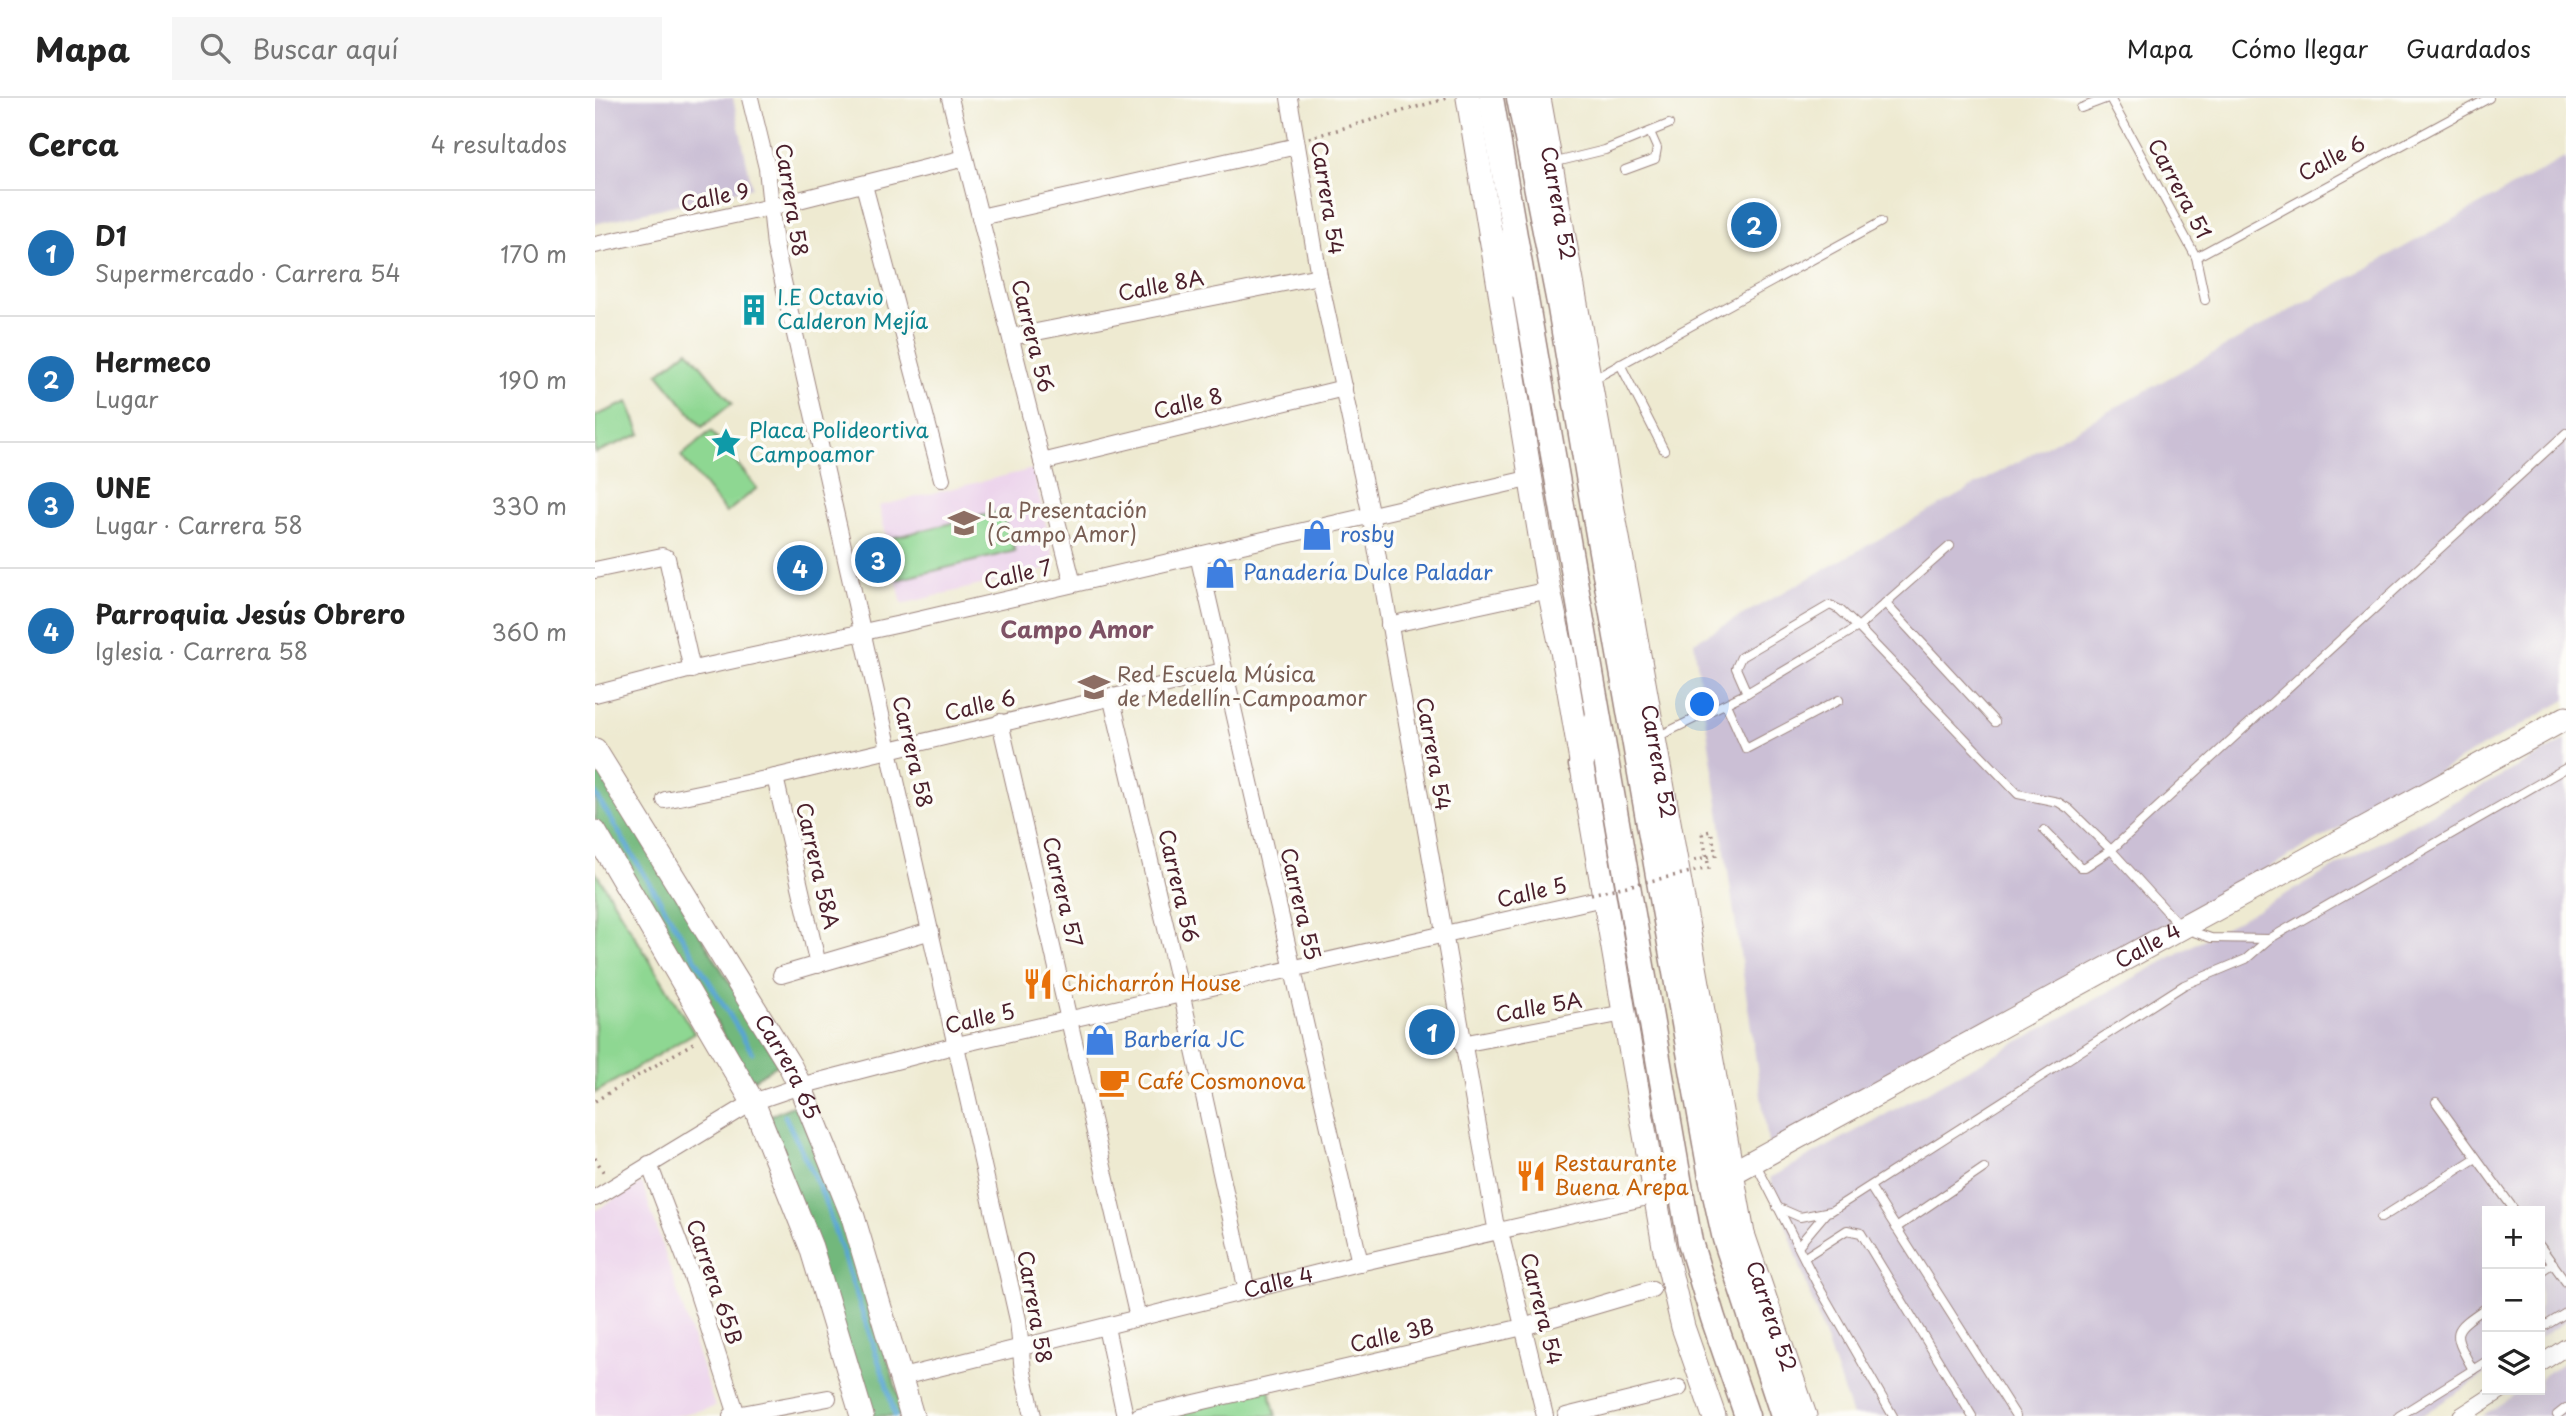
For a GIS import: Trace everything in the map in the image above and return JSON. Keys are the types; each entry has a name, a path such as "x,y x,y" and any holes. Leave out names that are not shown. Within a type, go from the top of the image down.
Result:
{"main road":[{"path":"1491,98 1690,1242 1747,1416"},
{"name":"Carrera 52","path":"1519,98 1542,164 1560,308 1592,500 1711,1177 1725,1240 1783,1416"},
{"path":"1556,196 1560,308"},
{"path":"1491,236 1528,307"},
{"path":"1592,500 1614,514"},
{"path":"1581,765 1598,713"}],"street":[{"name":"Carrera 58","path":"750,98 767,168 775,246 1018,1320 1023,1373 1033,1416"},
{"name":"Carrera 56","path":"950,98 1073,584"},
{"name":"Carrera 54","path":"1289,98 1319,276 1369,515 1462,1044 1499,1231 1545,1416"},
{"path":"1468,98 1549,590 1581,765 1597,896 1624,1013 1664,1247 1683,1327 1714,1416"},
{"name":"Carrera 52","path":"1539,98 1542,164 1556,196 1591,381 1743,1234 1805,1416"},
{"path":"980,217 1297,144"},
{"name":"Calle 9","path":"595,246 771,207 965,158"},
{"path":"865,184 941,479"},
{"name":"Calle 8A","path":"1011,337 1319,276"},
{"name":"Calle 8","path":"1042,462 1344,388"},
{"name":"Calle 7","path":"595,694 1532,478"},
{"name":"Carrera 55","path":"1198,555 1360,1263"},
{"path":"595,570 662,556 667,558 692,670"},
{"path":"1389,625 1549,590"},
{"name":"Calle 6","path":"665,800 775,777 1223,671"},
{"name":"Carrera 56","path":"1111,696 1182,996 1247,1291"},
{"name":"Calle 4","path":"1732,1173 2566,718"},
{"name":"Carrera 57","path":"1000,722 1138,1318"},
{"name":"Carrera 65","path":"595,750 783,1054 800,1086 853,1217 912,1416"},
{"name":"Carrera 58A","path":"775,777 818,965"},
{"path":"595,832 753,1102 811,1247 863,1416"},
{"name":"Calle 5","path":"595,1198 753,1102 800,1086 957,1045 1182,996 1597,896"},
{"path":"782,975 931,931"},
{"name":"Calle 5A","path":"1462,1044 1624,1013"},
{"name":"Carrera 65B","path":"649,1164 694,1282 734,1415"},
{"name":"Calle 4","path":"902,1377 1360,1263 1656,1195"},
{"name":"Calle 3B","path":"1139,1416 1523,1327 1652,1289"},
{"path":"1106,1328 1125,1416"},
{"path":"2545,1361 2566,1347"},
{"path":"1566,1416 1679,1388"},
{"path":"2461,1416 2493,1395"},
{"path":"734,1415 828,1398"}],"lane":[{"path":"2081,107 2109,98"},
{"name":"Carrera 51","path":"2109,98 2196,257 2205,300"},
{"name":"Calle 6","path":"2196,257 2489,98"},
{"path":"1542,164 1605,150 1669,124"},
{"path":"1625,170 1655,159 1657,148 1650,132"},
{"path":"1591,381 1881,222"},
{"path":"1620,364 1664,450"},
{"path":"2045,830 2080,867 2085,867 2111,850 2566,433"},
{"path":"1654,738 1747,693 1857,627 1950,546"},
{"path":"1885,603 1995,722"},
{"path":"1747,693 1736,668 1741,657 1830,605 1840,610 1857,627 2018,794 2058,802 2069,809 2111,850 2182,928 2211,938 2269,939"},
{"path":"1726,704 1746,749 1839,700"},
{"path":"1798,1246 1825,1214 1871,1188 2184,985 2246,959 2269,939 2566,768"},
{"path":"2436,1102 2511,1206"},
{"path":"2381,1218 2476,1158"},
{"path":"1754,1161 1816,1282 1893,1416"},
{"path":"1896,1228 1983,1168"},
{"path":"1871,1188 2016,1416"},
{"path":"1777,1207 1790,1215 1800,1217 1825,1214"},
{"path":"1805,1257 1847,1230 1861,1233 1972,1416"},
{"path":"2545,1252 2566,1282"},
{"path":"2545,1269 2553,1264"},
{"path":"2473,1370 2456,1334 2461,1324 2482,1310"},
{"path":"2545,1326 2566,1313"},
{"path":"2399,1416 2482,1364"},
{"path":"2557,1415 2566,1409"}],"path":[{"path":"1297,144 1448,98"},
{"path":"1597,896 1709,868 1702,833 1711,831 1716,855 1690,861"},
{"path":"595,1101 702,1037"},
{"path":"595,1158 604,1173"}],"shaded area":[{"path":"595,98 733,98 752,187 595,224"},
{"path":"2566,157 2566,700 1769,1149 1694,642"},
{"name":"La Presentación (Campo Amor)","path":"1033,469 1056,567 902,604 879,506"},
{"path":"2566,740 2566,1321 2545,1335 2545,1206 2482,1206 2482,1376 2421,1416 1852,1416 1770,1178"},
{"path":"642,1183 715,1407 674,1416 595,1416 595,1211"},
{"path":"2566,1361 2566,1416 2482,1416 2514,1395 2545,1395 2545,1375"}],"green space":[{"path":"688,350 732,403 702,427 658,374"},
{"path":"628,402 641,434 595,453 595,416"},
{"path":"711,431 757,488 726,513 681,456"},
{"path":"1001,511 1015,551 897,580 887,539"},
{"path":"595,762 779,1064 751,1081 595,818"},
{"path":"595,871 694,1033 595,1093"},
{"path":"797,1104 858,1255 904,1416 870,1416 766,1117"},
{"path":"1269,1389 1276,1416 1160,1416"}],"waterway":[{"path":"595,793 752,1052"},
{"path":"785,1116 822,1193 895,1416"}],"place":[{"name":"Hermeco","path":"1754,225"},
{"name":"I.E Octavio Calderon Mejía","path":"754,310"},
{"name":"Placa Polideortiva Campoamor","path":"726,443"},
{"name":"La Presentación (Campo Amor)","path":"964,523"},
{"name":"rosby","path":"1317,535"},
{"name":"UNE","path":"878,560"},
{"name":"Parroquia Jesús Obrero","path":"800,568"},
{"name":"Panadería Dulce Paladar","path":"1220,573"},
{"name":"Red Escuela Música de Medellín-Campoamor","path":"1094,687"},
{"name":"Chicharrón House","path":"1038,984"},
{"name":"D1","path":"1432,1032"},
{"name":"Barbería JC","path":"1100,1040"},
{"name":"Café Cosmonova","path":"1114,1082"},
{"name":"Restaurante Buena Arepa","path":"1531,1176"}],"district":[{"name":"Campo Amor","path":"1077,630"}]}
